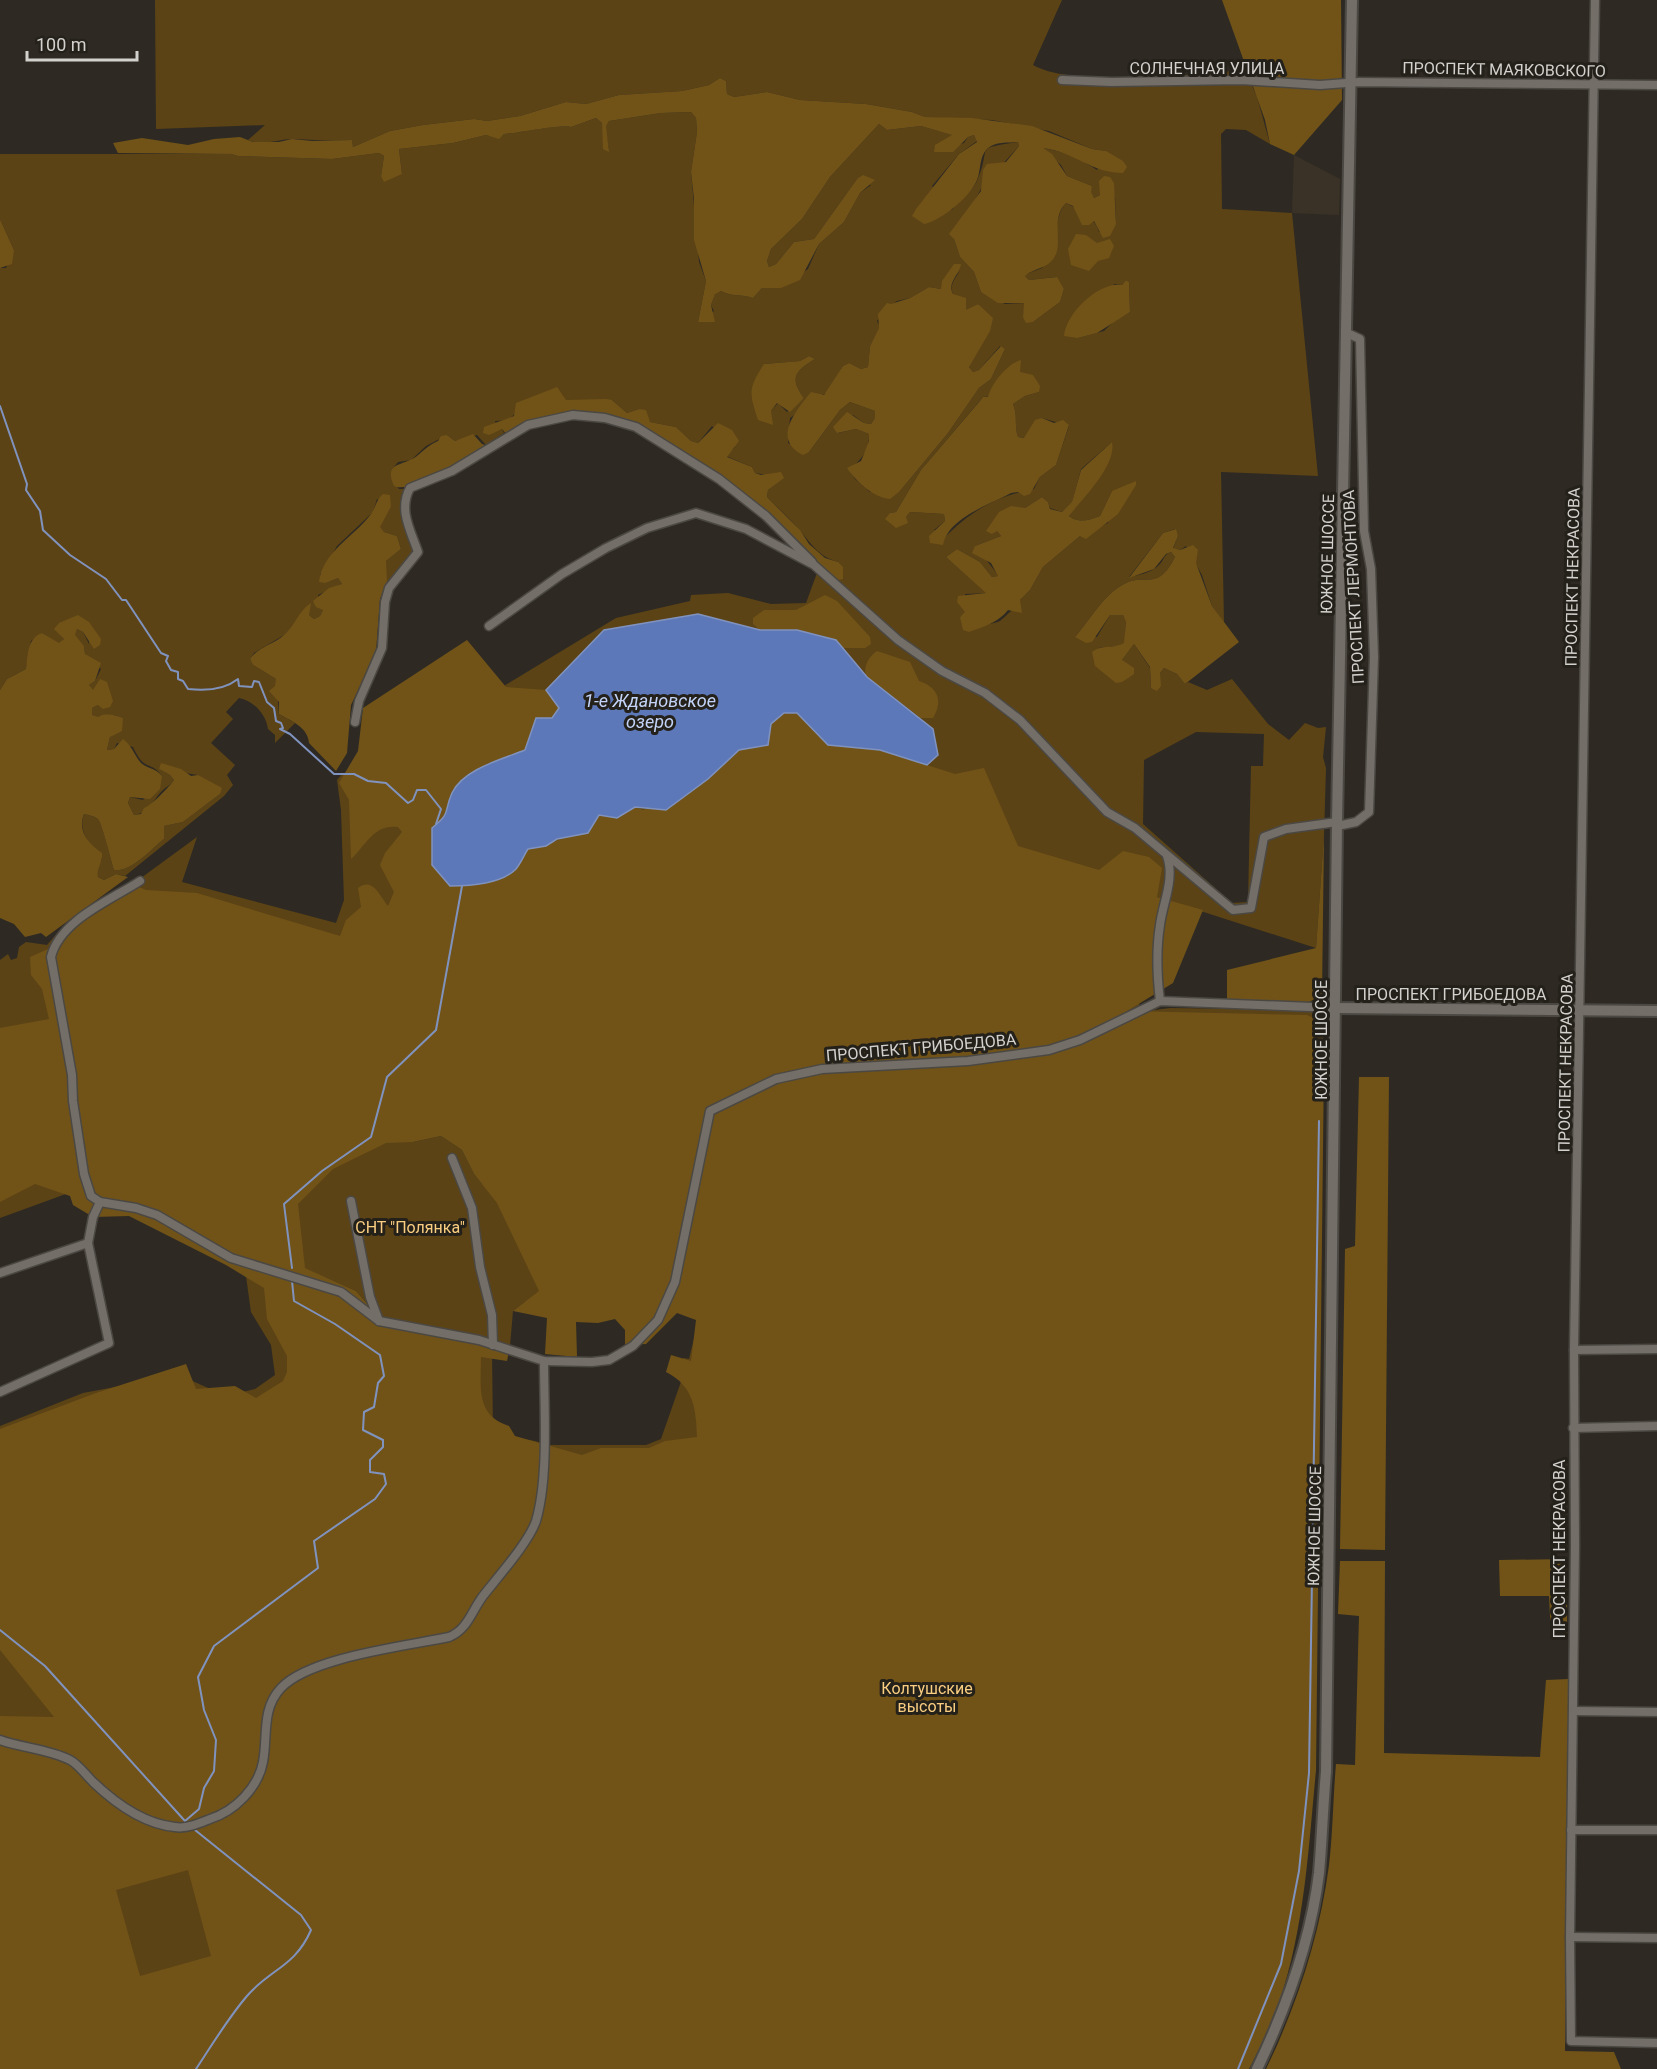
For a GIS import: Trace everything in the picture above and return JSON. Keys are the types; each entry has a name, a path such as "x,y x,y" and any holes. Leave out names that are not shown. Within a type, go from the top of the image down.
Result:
{"street":[{"name":"ЮЖНОЕ ШОССЕ","path":"1257,2069 1278,2026 1308,1933 1319,1863 1326,1760 1337,824 1352,0"},
{"name":"ПРОСПЕКТ НЕКРАСОВА","path":"1595,0 1573,1428 1575,1711 1571,1830 1571,2041 1657,2043"},
{"name":"СОЛНЕЧНАЯ УЛИЦА","path":"1062,80 1112,82 1230,80 1320,85 1351,82"},
{"name":"ПРОСПЕКТ МАЯКОВСКОГО","path":"1351,82 1657,86"},
{"name":"ПРОСПЕКТ ЛЕРМОНТОВА","path":"1337,824 1356,822 1369,812 1374,657 1371,569 1364,531 1360,339 1347,333"},
{"path":"355,722 359,701 382,648 389,588 418,552 406,521 406,495 410,488 452,471 528,425 573,415 605,418 636,427 719,479 766,516 814,565 898,640 942,671 985,693 1020,720 1085,792 1107,812 1135,828 1233,910 1251,908 1264,837 1286,829 1337,824"},
{"path":"489,626 552,580 606,548 647,528 696,513 764,536 814,565"},
{"path":"1160,1001 1157,980 1160,925 1172,870 1167,856"},
{"path":"0,1740 70,1760 109,1797 143,1818 175,1827 186,1827 224,1813 245,1798 258,1778 263,1761 265,1722 274,1698 281,1688 339,1659 460,1633 480,1600 535,1523 542,1473 544,1361 478,1340 379,1321 341,1292 231,1258 157,1215 100,1202 91,1196 84,1174 73,1101 72,1075 51,957 58,940 73,923 140,881"},
{"name":"ПРОСПЕКТ ГРИБОЕДОВА","path":"544,1361 609,1360 633,1346 658,1320 675,1282 710,1111 776,1079 822,1069 968,1061 1049,1050 1080,1040 1160,1001 1336,1008 1657,1011"},
{"path":"452,1158 472,1208 480,1267 492,1315 493,1345"},
{"path":"0,1392 110,1343 88,1243 93,1217 100,1202"},
{"path":"351,1202 370,1297 379,1321"},
{"path":"0,1273 88,1243"},
{"path":"1574,1350 1657,1349"},
{"path":"1573,1428 1657,1426"},
{"path":"1575,1711 1657,1712"},
{"path":"1571,1830 1657,1830"},
{"path":"1570,1937 1657,1938"}],"shaded area":[{"path":"1294,155 1340,179 1339,215 1292,213"}],"green space":[{"name":"Колтушские высоты","path":"155,0 1062,0 1033,65 1051,72 1076,76 1136,78 1245,70 1257,97 1270,144 1246,130 1226,129 1221,134 1222,209 1292,213 1318,476 1221,472 1224,623 1212,606 1202,575 1186,546 1180,550 1173,549 1178,536 1175,529 1163,533 1129,577 1155,568 1171,552 1175,557 1163,575 1151,580 1132,581 1116,589 1103,601 1075,637 1097,637 1110,615 1123,615 1126,621 1125,643 1098,648 1122,660 1134,644 1150,668 1151,688 1159,679 1164,668 1177,674 1185,684 1188,682 1207,690 1232,679 1268,724 1289,740 1305,723 1318,728 1326,727 1323,757 1326,768 1324,835 1316,948 1157,897 1145,856 1139,1012 1170,1008 1313,1010 1302,1633 0,2069 0,1426 83,1393 179,1375 226,1396 255,1389 275,1375 271,1345 251,1312 245,1269 364,1325 492,1350 493,1436 533,1441 545,1445 646,1445 661,1439 683,1376 683,1358 689,1359 699,1318 669,1309 525,1302 513,1311 510,1346 490,1339 383,1322 356,1291 304,1268 74,1191 0,1218 0,960 8,954 11,960 17,958 19,947 26,942 47,945 59,931 130,886 197,837 182,882 336,923 344,900 341,810 337,780 342,774 396,795 494,692 616,618 690,601 691,595 728,593 771,604 806,603 817,573 820,576 838,562 817,550 767,497 768,490 783,478 755,473 752,467 726,456 735,447 712,426 698,443 691,441 676,427 650,422 639,409 627,413 612,400 565,400 517,409 511,417 495,421 497,430 502,429 504,433 486,445 477,435 455,441 447,435 426,446 411,460 398,462 394,467 392,480 399,489 405,489 401,506 413,551 386,587 386,561 401,549 397,536 384,532 379,527 391,507 377,499 373,512 337,546 320,575 326,583 338,578 342,584 318,595 323,610 320,616 314,619 309,615 284,635 254,653 250,659 253,665 276,679 279,714 295,723 275,743 275,735 268,729 262,713 250,702 239,698 226,712 233,719 211,743 235,765 227,775 233,785 224,796 125,876 116,874 104,880 98,877 96,871 102,859 90,844 82,827 84,814 93,816 100,822 114,870 121,870 134,864 164,839 164,826 183,822 220,794 198,775 159,769 174,780 148,809 134,815 128,803 130,797 143,800 162,776 155,768 141,760 133,747 117,743 114,749 107,750 110,737 123,718 107,715 98,718 92,715 92,708 98,705 89,685 95,681 101,669 85,654 84,646 74,635 77,629 83,632 89,644 89,622 55,629 64,639 59,644 42,633 31,641 26,669 7,679 0,690 0,268 6,268 14,250 0,219 0,154 231,154 332,159 379,153 384,156 381,176 402,174 399,149 453,143 486,135 499,138 504,134 571,127 596,118 602,123 609,151 605,126 609,121 661,113 691,112 696,118 697,132 691,172 699,262 706,281 698,322 714,311 711,305 715,293 721,291 753,298 762,288 781,287 808,269 819,244 844,222 860,193 871,185 857,179 814,239 794,242 776,264 769,267 767,261 771,249 802,219 830,177 879,124 887,130 921,126 953,135 934,152 964,143 968,137 974,135 977,141 959,154 932,186 952,210 975,185 986,151 994,146 1018,142 1019,146 982,187 954,239 960,257 974,272 981,292 1005,304 1025,303 1023,317 1033,322 1060,302 1064,289 1056,277 1029,280 1024,275 1042,268 1058,241 1058,221 1066,203 1090,218 1099,232 1116,224 1115,197 1100,195 1094,198 1090,192 1092,186 1067,176 1061,165 1040,147 1073,155 1097,170 1106,151 1092,149 1049,131 992,120 925,117 912,112 866,104 800,100 767,92 734,97 727,94 726,81 720,78 709,85 682,91 619,95 586,104 566,102 520,116 487,121 474,119 390,131 353,147 352,140 289,139 260,143 248,140 265,125 156,129","holes":["960,271 953,283 954,296 966,311 978,304 987,315 969,367 973,372 979,370 1000,346 1005,349 991,379 979,388 948,433 900,491 870,492 855,479 849,469 864,454 869,434 856,429 838,433 853,415 864,423 871,424 875,418 875,411 850,402 840,410 809,452 788,443 790,418 830,390 843,366 849,363 861,369 868,367 870,346 880,327 877,321 884,310 897,301 910,298 929,287 941,289","1126,280 1129,282 1130,312 1113,322 1104,331 1078,338 1114,284 1122,285","809,356 815,359 803,367 796,376 799,391 804,398 787,412 778,403 771,411 764,364 800,361","1039,392 1025,396 1013,404 1018,437 1025,438 1042,418 1069,426 1056,465 1040,477 1034,489 996,500 974,512 944,538 934,530 945,521 944,514 910,512 906,517 890,513 896,512 921,470 983,397","1112,442 1094,485 1088,489 1069,516 1080,521 1100,516 1112,491 1108,523 1080,536 1043,567 1030,590 1020,600 1020,606 1000,621 976,629 960,617 966,613 965,594 987,593 946,557 957,549 980,562 992,577 999,576 975,546 1001,536 997,531 1018,508 1025,508 1042,497 1048,502 1050,508 1062,512 1072,503 1081,469","1196,732 1264,734 1263,766 1251,766 1248,902 1232,903 1143,824 1144,760","437,1134 472,1146 482,1184 474,1174 462,1150 441,1136 413,1142 396,1142"]},
{"path":"1222,0 1341,0 1342,100 1294,155 1270,144 1265,120"},
{"path":"720,78 726,81 727,94 734,97 767,92 800,100 866,104 912,112 925,117 972,118 1032,126 1092,149 1106,151 1123,161 1127,167 1123,173 1102,170 1054,150 1043,148 1052,154 1067,176 1092,186 1091,192 1094,198 1100,195 1099,181 1104,176 1110,177 1114,183 1116,224 1110,236 1103,238 1094,221 1089,225 1082,225 1073,206 1066,203 1059,215 1056,254 1046,265 1025,276 1029,280 1057,277 1064,289 1060,302 1033,322 1026,323 1023,317 1024,303 998,303 981,292 974,272 960,257 954,239 949,234 981,191 983,170 987,164 1006,162 1019,146 1018,142 990,146 984,152 977,180 969,193 947,213 924,224 912,216 959,154 977,142 974,135 968,137 953,152 934,152 935,145 952,135 921,126 887,130 879,124 830,177 802,219 771,249 767,261 769,267 776,264 794,242 814,239 857,179 863,175 875,180 860,193 844,222 819,244 800,280 781,288 762,288 753,298 721,291 715,294 711,305 715,322 698,322 706,281 694,240 694,199 691,172 697,132 696,118 691,112 661,113 609,121 606,126 609,152 603,149 602,123 596,118 571,127 504,134 499,139 486,135 453,143 399,149 402,174 384,182 381,176 384,156 379,153 332,159 231,154 118,153 113,143 142,138 188,145 214,139 240,137 253,142 279,142 292,139 352,140 353,147 390,131 474,119 487,121 520,116 566,102 586,104 619,95 682,91 709,85"},
{"path":"0,219 14,250 12,264 0,268"},
{"path":"1076,234 1086,235 1097,243 1110,239 1114,246 1109,258 1098,261 1089,271 1071,265 1068,249"},
{"path":"954,264 961,264 952,282 953,294 966,298 966,310 978,304 993,318 990,331 969,367 973,372 979,370 1001,346 1005,349 991,379 979,388 948,433 900,491 890,499 883,498 860,483 847,468 861,461 869,441 869,434 856,429 837,433 833,427 847,412 864,423 871,424 875,418 875,411 850,402 840,410 809,452 803,455 794,449 789,441 789,425 811,392 824,395 843,366 849,363 861,369 868,367 870,346 879,328 878,314 887,303 891,304 910,298 929,287 941,289 942,281"},
{"path":"1126,280 1129,282 1130,312 1097,333 1078,338 1064,336 1071,318 1085,300 1104,288 1122,285"},
{"path":"809,356 815,359 803,367 796,376 799,391 804,398 790,412 777,403 771,411 773,425 758,420 752,391 755,379 764,364 800,361"},
{"path":"1021,360 1020,372 1033,375 1040,386 1039,392 1025,396 1013,404 1018,437 1024,438 1035,420 1042,418 1054,423 1063,420 1069,425 1056,465 1040,477 1030,494 1024,496 1018,492 1011,493 961,520 946,536 943,545 930,543 929,536 945,521 944,514 910,512 906,517 908,523 896,528 885,519 890,513 896,512 921,470 983,397 988,397 1001,375"},
{"path":"557,387 566,400 606,399 612,400 627,413 639,409 646,410 650,422 676,427 691,441 698,443 718,423 732,430 739,441 727,457 752,467 755,473 761,475 781,472 784,478 768,490 767,497 800,530 809,544 825,558 838,562 843,567 843,579 839,580 825,570 767,513 637,424 577,413 562,413 507,435 502,429 489,435 483,433 484,427 514,416 516,403"},
{"path":"473,434 482,444 488,446 426,480 413,485 394,486 391,474 394,467 413,459 438,441 441,436 447,435 455,441"},
{"path":"1112,442 1112,451 1104,471 1069,516 1080,521 1100,516 1112,491 1136,481 1136,485 1118,514 1086,539 1080,536 1043,567 1030,590 1020,600 1022,613 1008,610 1000,618 985,626 969,632 963,630 960,617 965,612 957,602 958,596 986,593 946,557 957,549 980,562 992,577 998,576 991,563 972,553 975,546 1001,536 997,531 992,534 986,531 999,512 1011,506 1025,508 1042,497 1048,502 1050,509 1062,512 1072,502 1081,470"},
{"path":"383,494 390,495 391,507 380,527 384,532 397,536 401,549 386,561 387,581 380,599 376,652 351,705 347,753 336,771 309,743 302,729 279,714 279,702 269,691 275,686 276,679 253,665 250,659 284,635 311,603 309,615 314,619 320,616 323,610 316,607 313,601 329,588 342,584 338,578 326,583 319,582 326,562 371,514"},
{"path":"1176,529 1178,536 1173,548 1180,550 1193,545 1198,550 1196,563 1212,606 1239,642 1185,684 1177,674 1164,668 1160,673 1161,686 1157,691 1151,688 1150,667 1134,644 1122,660 1134,668 1134,674 1116,683 1095,666 1092,652 1124,643 1126,622 1123,615 1110,615 1092,642 1086,643 1075,637 1103,601 1116,589 1131,581 1151,580 1162,575 1169,568 1175,557 1171,552 1166,554 1154,569 1129,578 1163,533"},
{"path":"825,595 837,601 870,637 871,644 865,648 843,648 836,640 820,635 797,630 760,630 753,624 753,618 764,610 796,610"},
{"path":"78,615 89,622 101,639 100,645 94,649 83,632 77,629 75,635 84,646 85,654 101,663 95,681 89,685 93,690 100,679 107,682 113,701 110,707 103,709 98,705 92,708 92,715 98,717 110,714 123,718 122,731 110,737 107,750 114,749 123,739 141,763 162,776 160,789 150,799 130,797 128,803 134,815 141,814 144,808 174,780 159,769 161,763 181,769 191,776 198,775 222,788 220,794 183,822 164,826 164,839 134,864 121,870 114,870 100,822 93,816 84,814 83,831 93,846 102,853 98,877 104,880 116,874 128,877 46,937 41,933 25,937 14,924 0,918 0,690 7,679 26,669 29,648 37,635 42,633 59,643 64,639 54,629 59,623"},
{"name":"Колтушские высоты","path":"467,640 506,687 546,690 559,708 552,718 536,719 525,750 484,766 465,777 452,793 445,815 432,828 468,886 492,880 515,870 528,849 557,841 599,815 617,818 635,807 643,810 708,779 739,750 768,745 771,724 784,713 797,713 828,745 880,750 955,774 984,768 1018,846 1099,870 1123,851 1149,857 1162,868 1157,897 1203,910 1173,983 1127,1011 1307,1015 1322,1022 1324,1060 1316,1770 1307,1865 1292,1959 1273,2019 1249,2069 0,2069 0,1716 54,1717 0,1650 0,1429 96,1393 186,1364 196,1389 235,1386 256,1398 283,1381 287,1372 287,1356 267,1319 264,1288 226,1265 129,1216 93,1217 73,1205 70,1196 35,1184 0,1202 0,1028 49,1019 42,989 31,975 30,957 57,945 74,927 139,887 146,890 197,893 340,936 346,920 361,907 358,888 363,885 372,886 388,906 394,892 380,865 385,853 402,832 398,827 390,827 377,832 351,859 349,800 339,783 358,751 363,708","holes":["441,1136 462,1150 474,1174 497,1203 539,1291 513,1311 547,1318 545,1354 577,1357 576,1322 598,1323 615,1319 625,1330 625,1345 646,1344 677,1313 696,1320 691,1361 671,1355 666,1372 683,1384 692,1399 697,1437 665,1441 649,1448 601,1448 582,1455 515,1436 509,1426 490,1415 482,1399 481,1389 481,1357 507,1361 510,1346 490,1339 383,1322 356,1291 305,1268 298,1204 333,1169 386,1143 413,1142","188,1870 211,1956 140,1976 116,1890"]},
{"path":"877,651 910,662 919,681 930,687 937,695 938,705 933,718 921,718 867,677 865,670 867,662"},
{"path":"1324,835 1322,995 1309,1002 1227,1002 1227,970 1316,948"},
{"path":"1359,1077 1389,1077 1385,1550 1340,1549 1345,1249 1355,1246"},
{"path":"1567,1559 1567,1636 1551,1636 1549,1596 1500,1596 1499,1560"},
{"path":"1340,1561 1385,1561 1384,1753 1540,1757 1546,1680 1569,1679 1565,2051 1614,2052 1621,2069 1266,2069 1297,1995 1320,1917 1330,1853 1336,1764 1355,1765 1359,1616 1338,1614"}],"water":[{"name":"1-е Ждановское озеро","path":"698,614 760,630 797,630 836,640 867,677 933,729 938,755 927,765 880,750 828,745 797,713 784,713 771,724 768,745 739,750 708,779 666,810 635,807 617,818 599,815 588,833 557,839 546,846 528,849 519,865 509,875 475,885 450,886 432,865 432,828 445,815 457,785 474,771 525,750 536,718 552,718 559,708 546,690 604,630"}],"waterway":[{"path":"0,406 27,484 26,490 40,511 43,530 70,555 106,579 122,600 126,600 161,653 168,656 166,661 171,670 178,672 178,679 183,681 188,689 214,689 238,679 239,686 252,687 254,681 259,682 267,702 274,708 276,721 281,723 283,728 280,729 290,734 334,774 354,774 368,781 386,783 408,803 413,800 417,790 426,790 441,809 436,824"},
{"path":"292,1268 284,1204 322,1171 371,1137 387,1077 436,1030 462,886"},
{"path":"1238,2069 1281,1964 1299,1871 1309,1773 1319,1121"},
{"path":"185,1821 199,1809 204,1788 214,1771 216,1740 204,1710 198,1677 214,1646 318,1568 314,1541 375,1499 386,1484 384,1474 370,1472 370,1460 383,1447 383,1440 363,1430 364,1412 374,1407 378,1383 384,1376 380,1355 335,1324 294,1301 292,1281"},
{"path":"0,1630 45,1666 185,1821"},
{"path":"195,1830 301,1915 311,1930 305,1942 290,1960 247,1996 196,2069"}],"park label":[{"name":"СНТ \"Полянка\"","path":"410,1227"}]}
